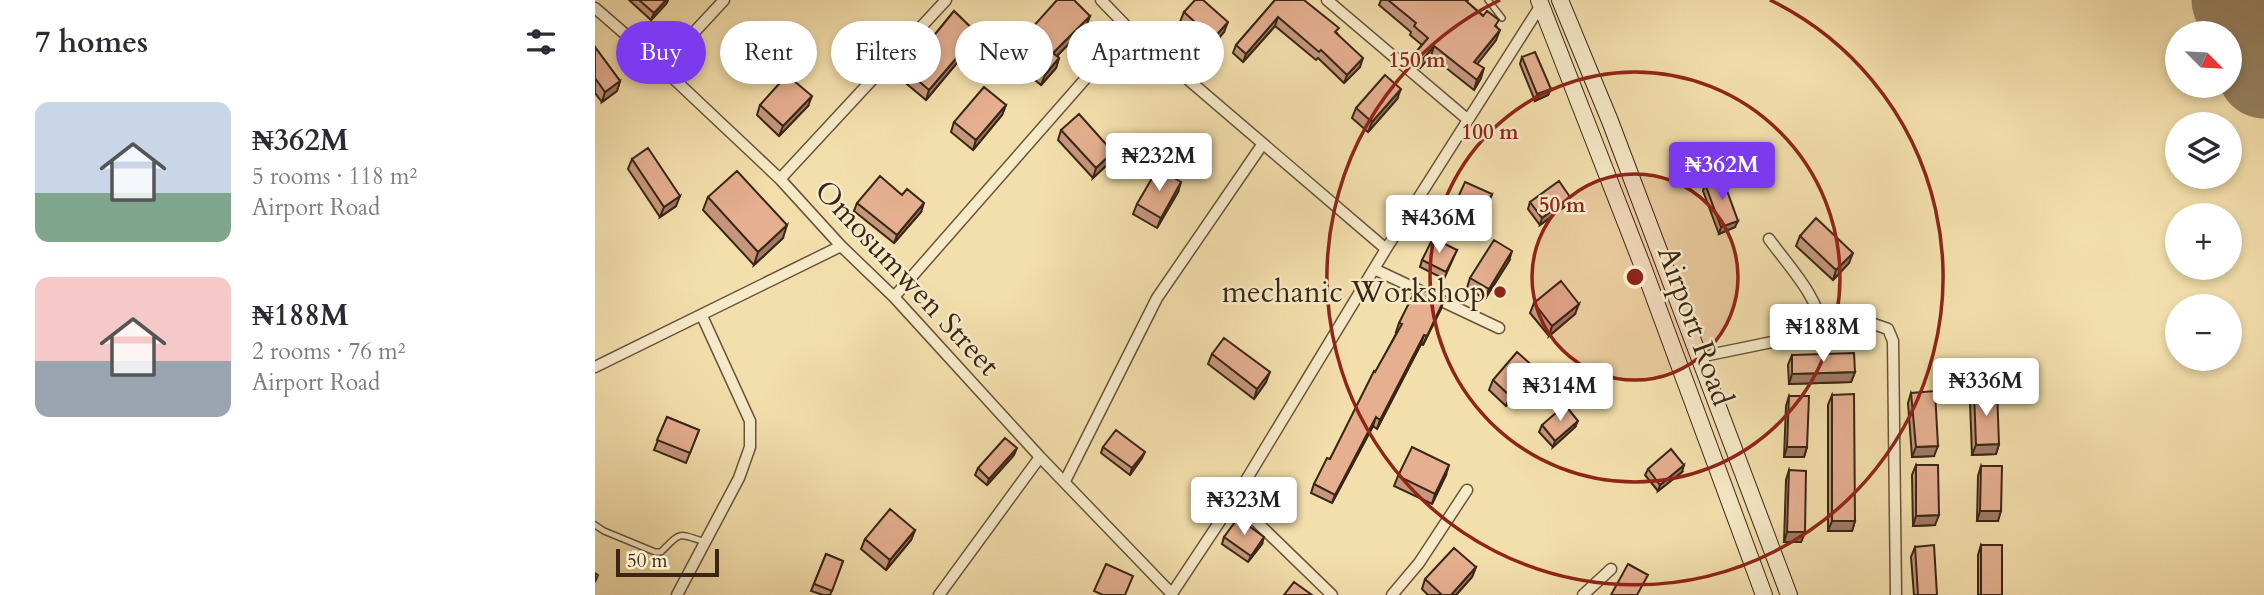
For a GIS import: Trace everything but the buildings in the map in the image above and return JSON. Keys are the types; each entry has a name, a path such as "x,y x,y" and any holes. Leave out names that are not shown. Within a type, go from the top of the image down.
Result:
{"main road":[{"name":"Airport Road","path":"1560,0 1789,595"},
{"name":"Airport Road","path":"1540,3 1643,267 1764,595"},
{"path":"1643,267 1662,260"}],"street":[{"path":"704,21 724,0"},
{"path":"780,178 946,0"},
{"path":"1101,0 1121,21"},
{"path":"1327,0 1467,119"},
{"path":"1171,594 1234,500 1386,249 1540,3"},
{"name":"Omosumwen Street","path":"595,8 616,27"},
{"name":"Omosumwen Street","path":"679,84 780,178 841,246 894,297 1040,457 1171,594"},
{"path":"894,297 1081,84"},
{"path":"1192,84 1386,249"},
{"path":"1065,481 1157,298 1262,145"},
{"path":"1769,239 1812,298 1820,313 1823,331"},
{"path":"595,367 841,246"},
{"path":"1374,269 1499,328"},
{"path":"677,595 739,478 750,447 750,421 702,316"},
{"path":"1699,357 1871,323 1888,329 1893,341 1896,595"},
{"path":"939,595 1040,457"},
{"path":"1392,595 1419,563 1467,490"},
{"path":"1234,500 1332,595"},
{"path":"1584,595 1611,569"}],"lane":[{"path":"1488,0 1503,18"},
{"path":"595,525 655,552 661,552 674,537 681,534 705,542"}],"runway":[{"path":"2238,0 2264,72"}],"place":[{"name":"mechanic Workshop","path":"1500,292"}]}
